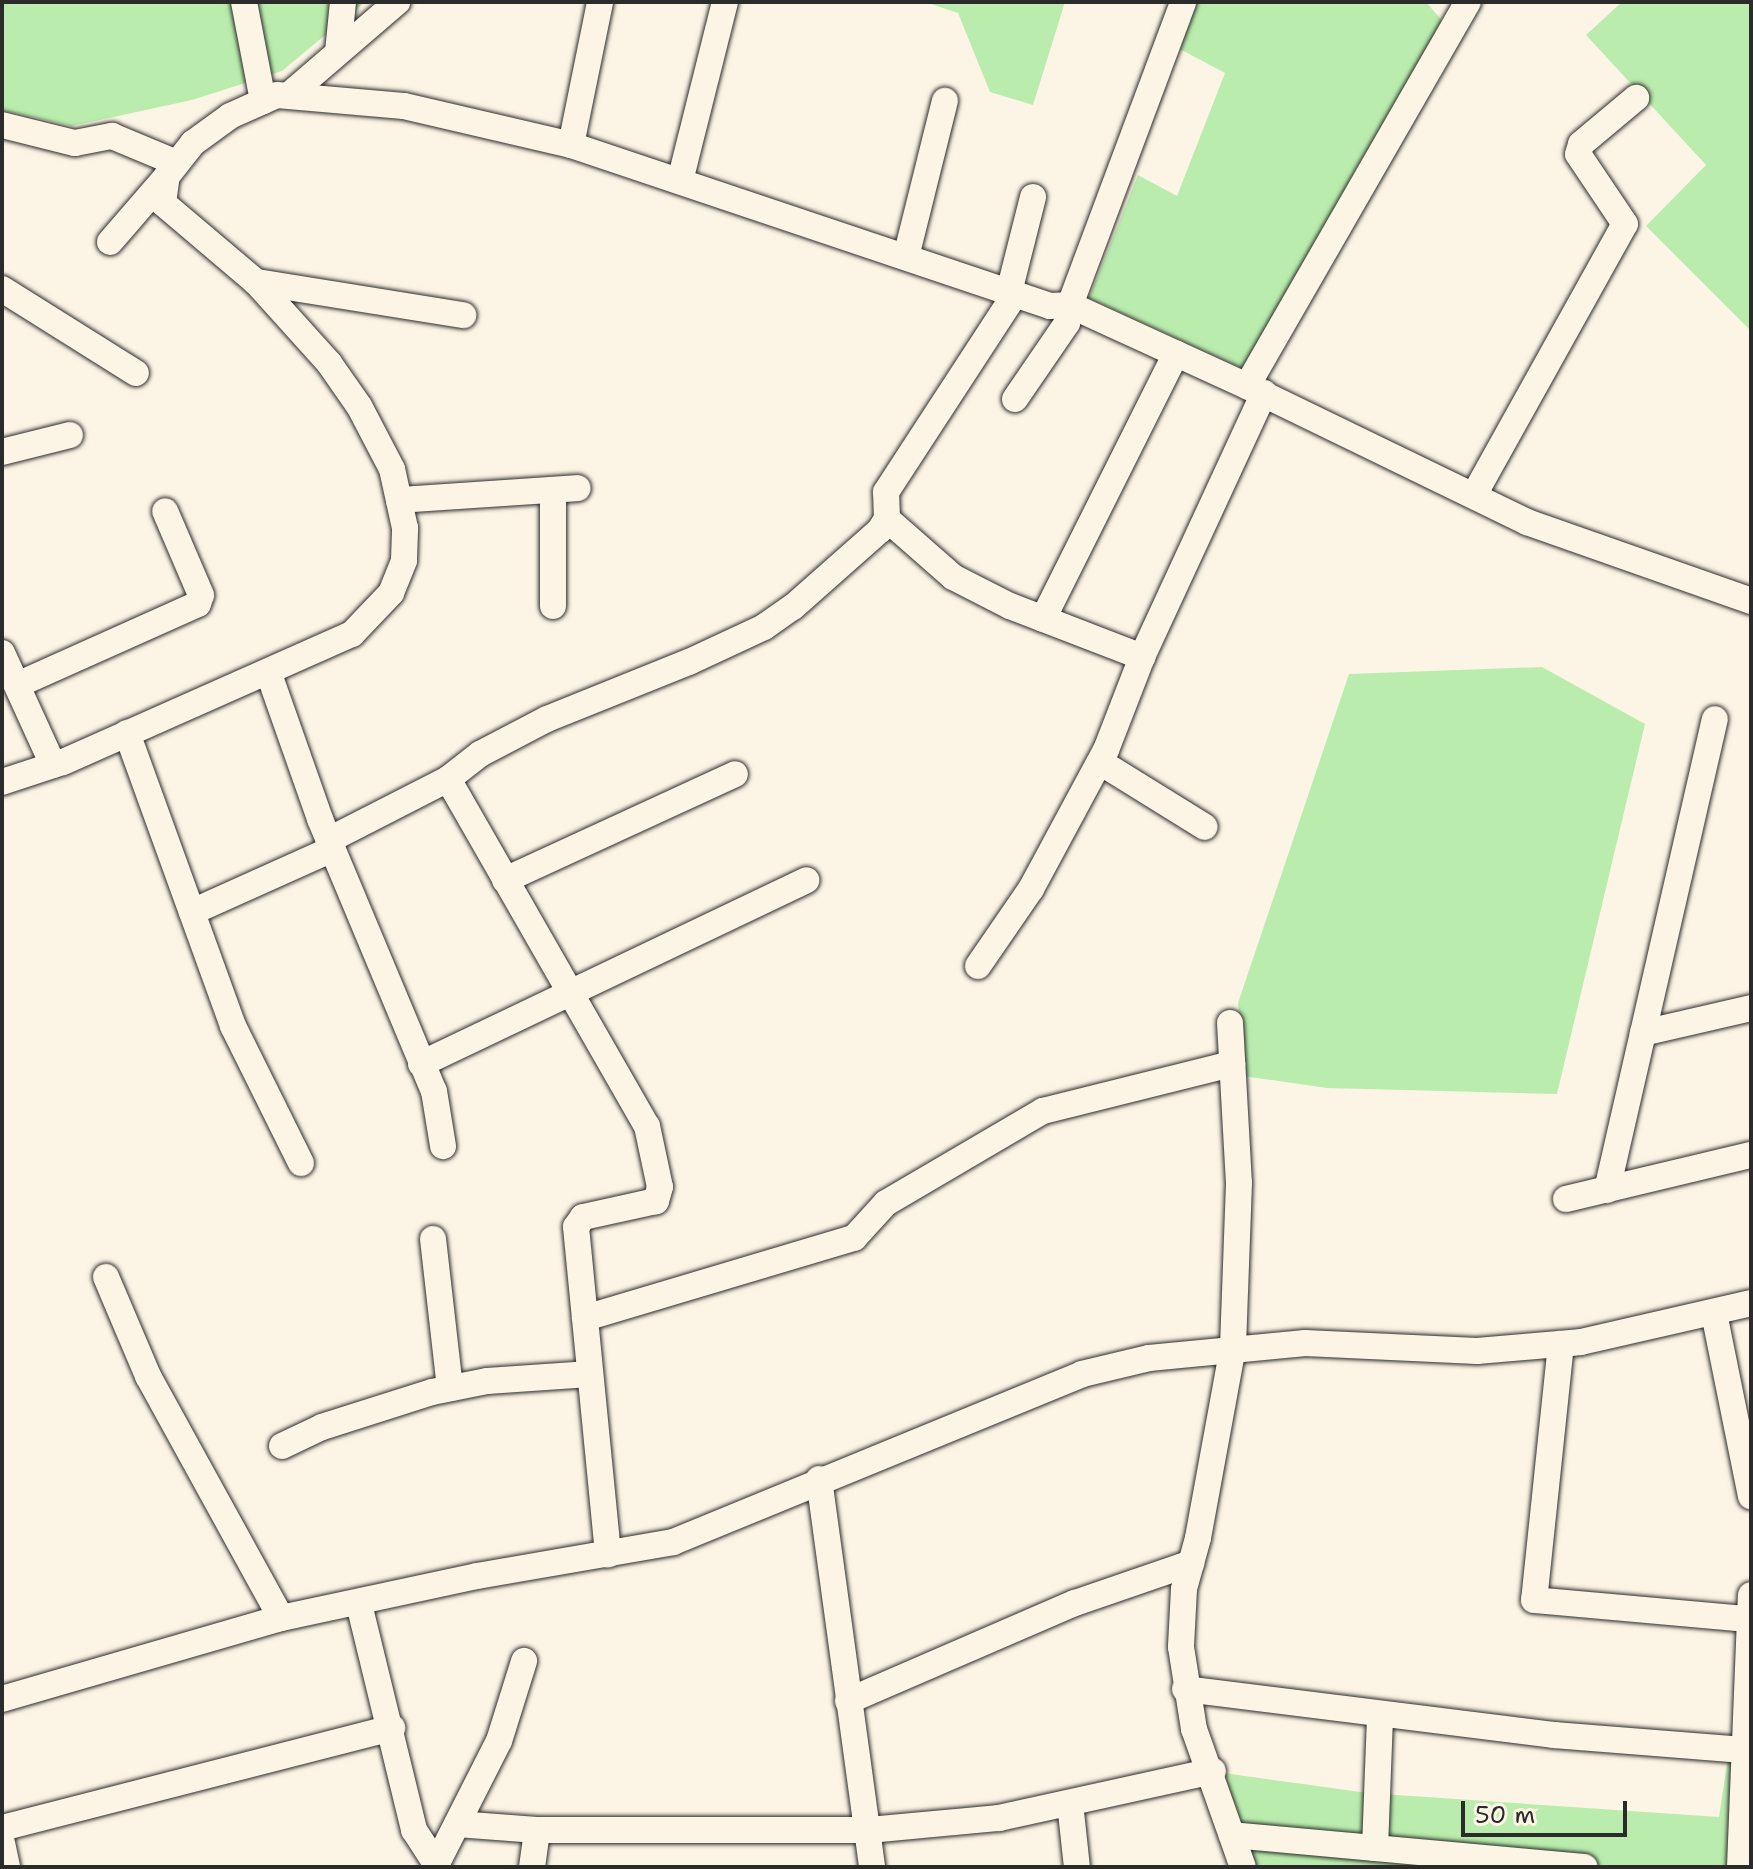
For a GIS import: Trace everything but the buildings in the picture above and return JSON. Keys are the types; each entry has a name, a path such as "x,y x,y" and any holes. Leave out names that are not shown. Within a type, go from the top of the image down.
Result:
{"street":[{"path":"244,2 263,101"},
{"path":"338,52 343,2"},
{"path":"289,95 397,2"},
{"path":"571,145 600,2"},
{"path":"680,181 725,2"},
{"path":"1015,399 1067,323 1070,305 1183,2"},
{"path":"978,966 1031,889 1100,762 1256,390 1468,2"},
{"path":"110,242 193,143 263,101 289,95 404,106 571,145 1050,306 1070,305 1256,390 1527,522 1751,601"},
{"path":"1474,495 1625,224 1624,215 1578,154 1581,144 1636,98"},
{"path":"906,257 945,101"},
{"path":"2,125 75,143 112,136 172,169"},
{"path":"2,782 53,765 269,674 352,634 383,604 404,560 399,500 392,469 359,406 256,282 163,203 172,169"},
{"path":"1033,197 1012,293 886,492 887,519 953,577 1043,619 1142,657"},
{"path":"256,282 463,315"},
{"path":"2,289 136,373"},
{"path":"1043,619 1176,353"},
{"path":"2,452 70,435"},
{"path":"399,500 565,489 553,606"},
{"path":"17,685 198,604 201,595 165,511"},
{"path":"192,912 331,844 448,779 480,754 547,719 615,696 764,627 887,519"},
{"path":"2,653 53,765"},
{"path":"269,674 331,844 434,1091 443,1146"},
{"path":"1607,1190 1715,719"},
{"path":"127,733 233,1026 301,1163"},
{"path":"1100,762 1205,827"},
{"path":"505,880 735,774"},
{"path":"448,779 647,1126 660,1187 656,1201 583,1217 576,1227 608,1554"},
{"path":"421,1064 568,991 806,880"},
{"path":"1643,1033 1751,1008"},
{"path":"1230,1023 1239,1183 1233,1347 1181,1614 1185,1689 1194,1729 1213,1771 1243,1867"},
{"path":"585,1318 854,1238 886,1203 1043,1111 1232,1064"},
{"path":"1566,1199 1751,1155"},
{"path":"433,1239 450,1388"},
{"path":"106,1277 148,1376 281,1618"},
{"path":"2,1699 281,1618 359,1604 477,1576 673,1542 819,1479 1082,1374 1149,1358 1233,1347 1305,1343 1477,1351 1561,1344 1751,1303"},
{"path":"1714,1313 1751,1496"},
{"path":"1561,1344 1534,1600 1750,1607 1740,1867"},
{"path":"282,1446 322,1427 450,1388 590,1374"},
{"path":"819,1479 872,1867"},
{"path":"848,1701 1075,1603 1191,1563"},
{"path":"359,1604 392,1728 414,1830 437,1866"},
{"path":"437,1866 499,1741 524,1661"},
{"path":"1185,1689 1380,1715 1743,1750"},
{"path":"1375,1848 1380,1715"},
{"path":"2,1828 392,1728"},
{"path":"457,1824 537,1830 869,1830 999,1818 1213,1771"},
{"path":"1070,1803 1077,1867"},
{"path":"532,1867 537,1830"},
{"path":"1232,1835 1585,1867"},
{"path":"2,1843 7,1867"}],"green space":[{"path":"2,2 365,2 282,71 192,100 72,126 2,110"},
{"path":"925,2 1065,2 1033,105 990,92 958,13"},
{"path":"1194,2 1426,2 1445,24 1244,369 1089,298 1138,175 1177,196 1225,73 1176,47"},
{"path":"1622,2 1751,2 1751,331 1646,226 1706,165 1586,35"},
{"path":"1542,667 1645,724 1557,1094 1327,1088 1243,1076 1238,1003 1349,674"},
{"path":"1739,1685 1751,1867 1249,1867 1216,1772 1368,1793 1719,1817"}]}
